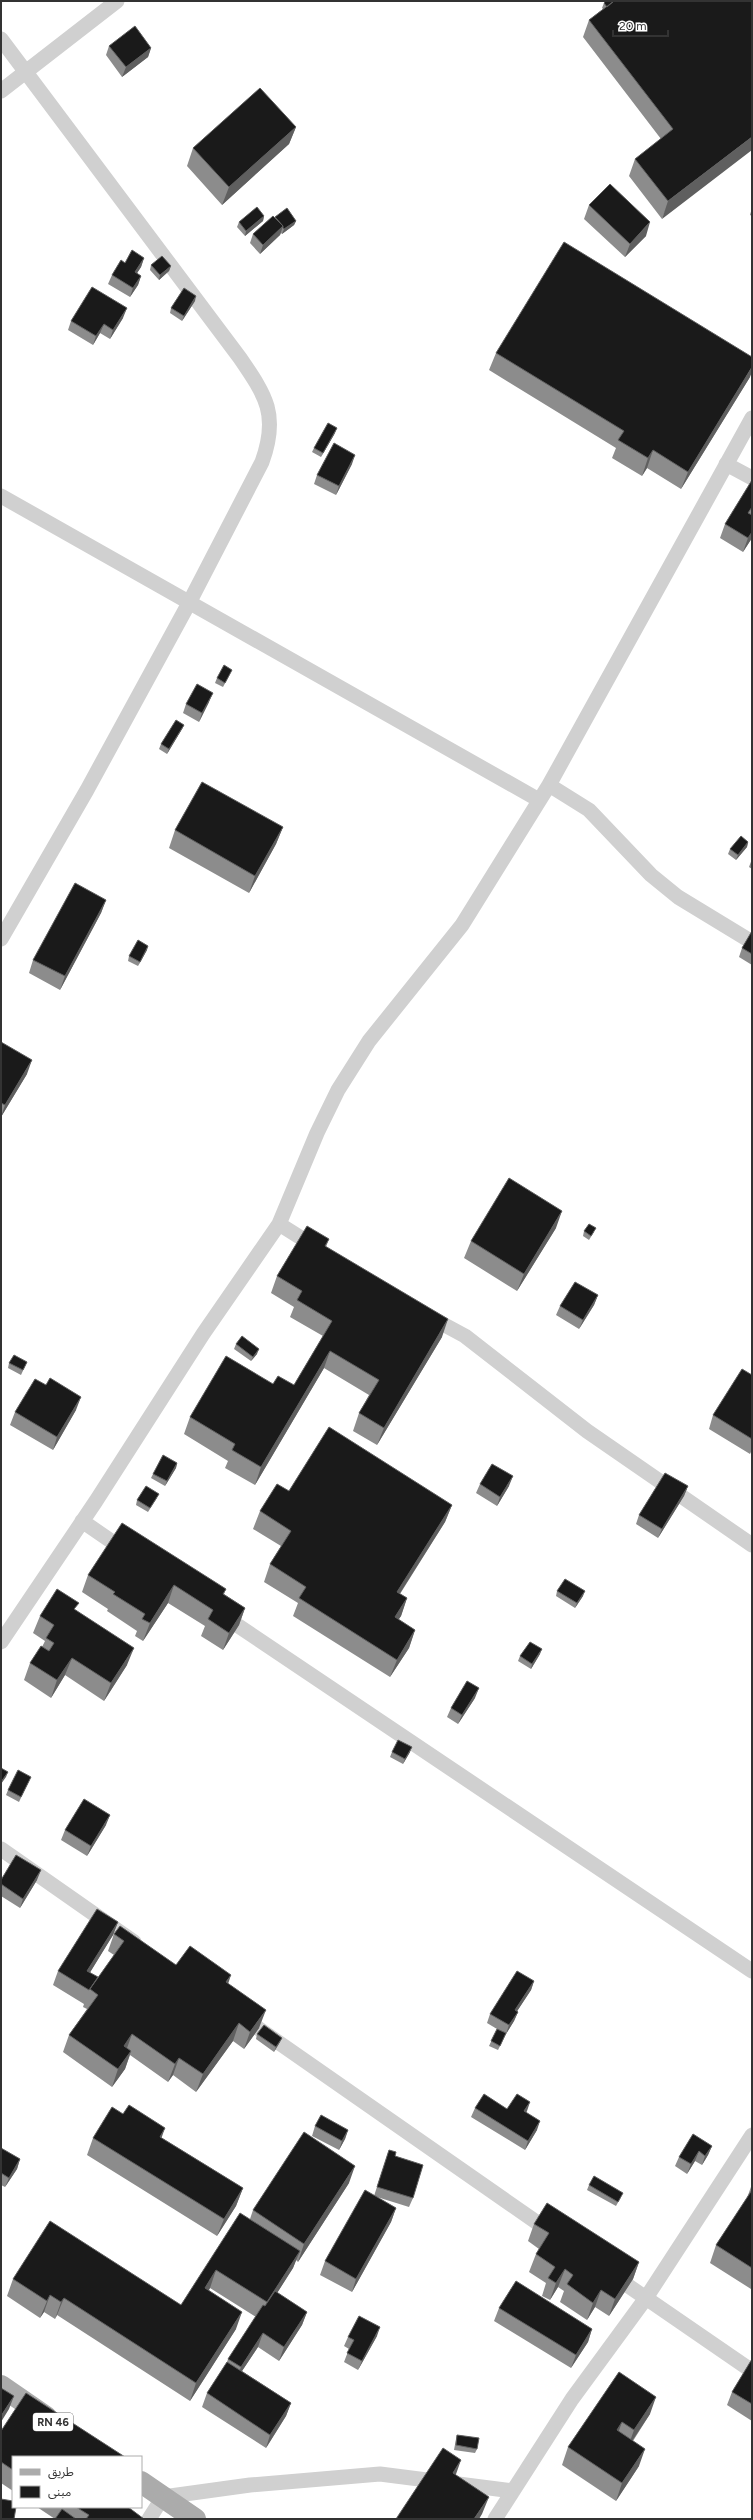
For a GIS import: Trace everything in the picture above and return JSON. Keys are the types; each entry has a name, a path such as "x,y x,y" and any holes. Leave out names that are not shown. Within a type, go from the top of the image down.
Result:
{"main road":[{"name":"RN 46","path":"1,2386 66,2430"},
{"path":"142,2483 195,2519"}],"street":[{"path":"1,91 25,71 118,1"},
{"path":"1,39 240,358 262,392 270,420 270,440 262,462 189,603 87,790 1,939"},
{"path":"1,1642 82,1521 202,1334 279,1224 317,1133 338,1090 369,1041 462,925 549,785 752,418"},
{"path":"726,464 752,478"},
{"path":"1,496 539,800"},
{"path":"549,785 589,810 651,875 678,897 752,942"},
{"path":"279,1224 331,1257"},
{"path":"415,1308 465,1336 587,1431 752,1545"},
{"path":"82,1521 141,1561"},
{"path":"208,1606 752,1971"},
{"path":"1,1849 144,1949"},
{"path":"229,2008 567,2244"},
{"path":"495,2519 572,2399 646,2298 752,2135"},
{"path":"598,2265 752,2371"},
{"path":"149,2519 163,2497 250,2485 380,2474 513,2491"}],"building":[{"path":"606,1 614,1 607,7 604,3"},
{"path":"614,1 752,1 752,137 668,201 635,159 673,129 589,20"},
{"path":"135,26 151,48 126,67 109,46"},
{"path":"260,88 296,127 229,187 193,148"},
{"path":"610,184 650,222 630,244 589,205"},
{"path":"257,207 264,216 246,231 239,222"},
{"path":"287,208 296,221 284,229 275,217"},
{"path":"273,216 283,226 263,245 253,234"},
{"path":"564,242 752,357 752,367 688,472 653,450 648,458 618,440 624,431 496,353"},
{"path":"132,250 144,258 135,272 141,276 133,288 112,275 121,260 125,263"},
{"path":"162,256 171,266 160,275 151,265"},
{"path":"92,287 127,308 113,330 104,324 96,336 71,321"},
{"path":"184,288 196,296 184,316 171,308"},
{"path":"328,423 337,428 323,453 314,448"},
{"path":"334,443 355,455 339,486 317,475"},
{"path":"752,480 752,507 748,513 752,515 752,532 748,538 725,524"},
{"path":"224,665 232,670 225,683 217,678"},
{"path":"197,684 213,693 202,713 186,704"},
{"path":"176,720 184,725 169,749 161,744"},
{"path":"202,782 283,827 255,876 175,830"},
{"path":"741,836 748,842 738,855 730,849"},
{"path":"75,883 106,900 65,976 33,960"},
{"path":"752,931 752,954 742,948"},
{"path":"138,940 148,946 140,962 129,956"},
{"path":"1,1042 32,1060 5,1105 1,1103"},
{"path":"509,1178 562,1211 524,1274 471,1241"},
{"path":"589,1224 596,1228 591,1236 584,1231"},
{"path":"307,1226 329,1239 325,1246 448,1319 384,1428 359,1413 379,1380 330,1351 261,1467 232,1450 235,1444 190,1417 226,1356 273,1384 278,1376 294,1385 332,1321 297,1300 302,1291 277,1276"},
{"path":"575,1282 598,1295 583,1320 560,1306"},
{"path":"242,1336 259,1349 253,1357 236,1344"},
{"path":"14,1355 27,1362 23,1370 9,1363"},
{"path":"742,1369 752,1375 752,1439 713,1415"},
{"path":"50,1378 81,1397 57,1437 15,1412 35,1379 46,1385"},
{"path":"329,1427 452,1505 397,1592 407,1598 395,1617 415,1630 397,1660 299,1598 306,1587 270,1564 291,1531 260,1511 277,1484 289,1491"},
{"path":"163,1455 177,1463 167,1481 153,1474"},
{"path":"492,1464 513,1476 500,1497 480,1484"},
{"path":"665,1473 688,1486 662,1529 639,1515"},
{"path":"146,1486 159,1494 150,1508 137,1500"},
{"path":"122,1523 226,1589 223,1594 245,1608 229,1633 208,1619 213,1610 174,1585 150,1623 142,1619 145,1614 113,1594 115,1592 88,1575"},
{"path":"565,1579 585,1591 577,1603 557,1591"},
{"path":"57,1589 79,1603 74,1609 134,1648 111,1683 72,1658 57,1680 30,1663 41,1646 49,1651 54,1643 46,1638 54,1625 40,1616"},
{"path":"530,1642 542,1649 532,1664 520,1656"},
{"path":"467,1681 479,1688 462,1715 451,1708"},
{"path":"398,1740 412,1747 405,1759 392,1752"},
{"path":"1,1768 8,1772 1,1782"},
{"path":"18,1770 31,1777 21,1797 8,1790"},
{"path":"84,1799 110,1815 91,1846 65,1830"},
{"path":"16,1855 41,1870 23,1899 1,1884 1,1880"},
{"path":"97,1909 118,1922 87,1971 98,1977 89,1990 58,1971"},
{"path":"120,1926 176,1965 190,1946 231,1975 226,1982 266,2010 250,2032 239,2023 203,2074 179,2058 175,2064 132,2034 124,2046 131,2051 118,2069 69,2035 98,1995 90,1989 124,1941 114,1934"},
{"path":"517,1971 534,1981 515,2010 518,2012 509,2025 490,2014"},
{"path":"264,2025 282,2038 276,2047 257,2034"},
{"path":"497,2029 506,2033 500,2046 491,2041"},
{"path":"484,2094 507,2109 517,2094 530,2102 524,2111 540,2121 528,2141 475,2108"},
{"path":"129,2105 165,2128 160,2137 243,2188 224,2219 93,2138 112,2107 123,2114"},
{"path":"321,2115 348,2130 342,2141 315,2126"},
{"path":"304,2132 355,2166 304,2244 253,2210"},
{"path":"693,2134 712,2146 705,2156 699,2151 691,2164 679,2157"},
{"path":"1,2148 20,2159 9,2178 1,2173"},
{"path":"389,2150 396,2152 395,2156 423,2165 413,2198 377,2187"},
{"path":"594,2176 623,2193 618,2202 589,2185"},
{"path":"365,2190 396,2208 356,2279 325,2261"},
{"path":"752,2190 752,2268 716,2245"},
{"path":"547,2203 639,2262 615,2299 601,2290 593,2303 567,2284 573,2275 565,2269 556,2283 548,2278 555,2267 536,2254 549,2233 534,2224"},
{"path":"240,2213 300,2251 267,2302 216,2270 205,2288 242,2312 196,2383 64,2298 61,2302 50,2295 47,2301 13,2279 50,2221 181,2305"},
{"path":"516,2281 592,2329 576,2355 499,2308"},
{"path":"275,2291 307,2312 284,2347 263,2333 241,2367 228,2359 263,2305 265,2306"},
{"path":"359,2316 380,2327 362,2361 347,2353 354,2340 348,2337"},
{"path":"752,2359 752,2404 732,2392"},
{"path":"227,2362 291,2403 270,2435 207,2393"},
{"path":"619,2372 656,2397 634,2430 622,2422 617,2430 645,2449 622,2483 568,2447"},
{"path":"1,2388 14,2396 1,2416"},
{"path":"26,2393 123,2456 12,2456 12,2469 1,2462 1,2431"},
{"path":"457,2435 479,2438 477,2449 456,2445"},
{"path":"443,2448 461,2460 453,2473 489,2497 474,2519 396,2519"},
{"path":"1,2499 12,2501 12,2508 16,2508 14,2519 1,2519"},
{"path":"78,2508 129,2508 144,2519 86,2519 89,2515"},
{"path":"62,2509 76,2519 55,2519"}]}
